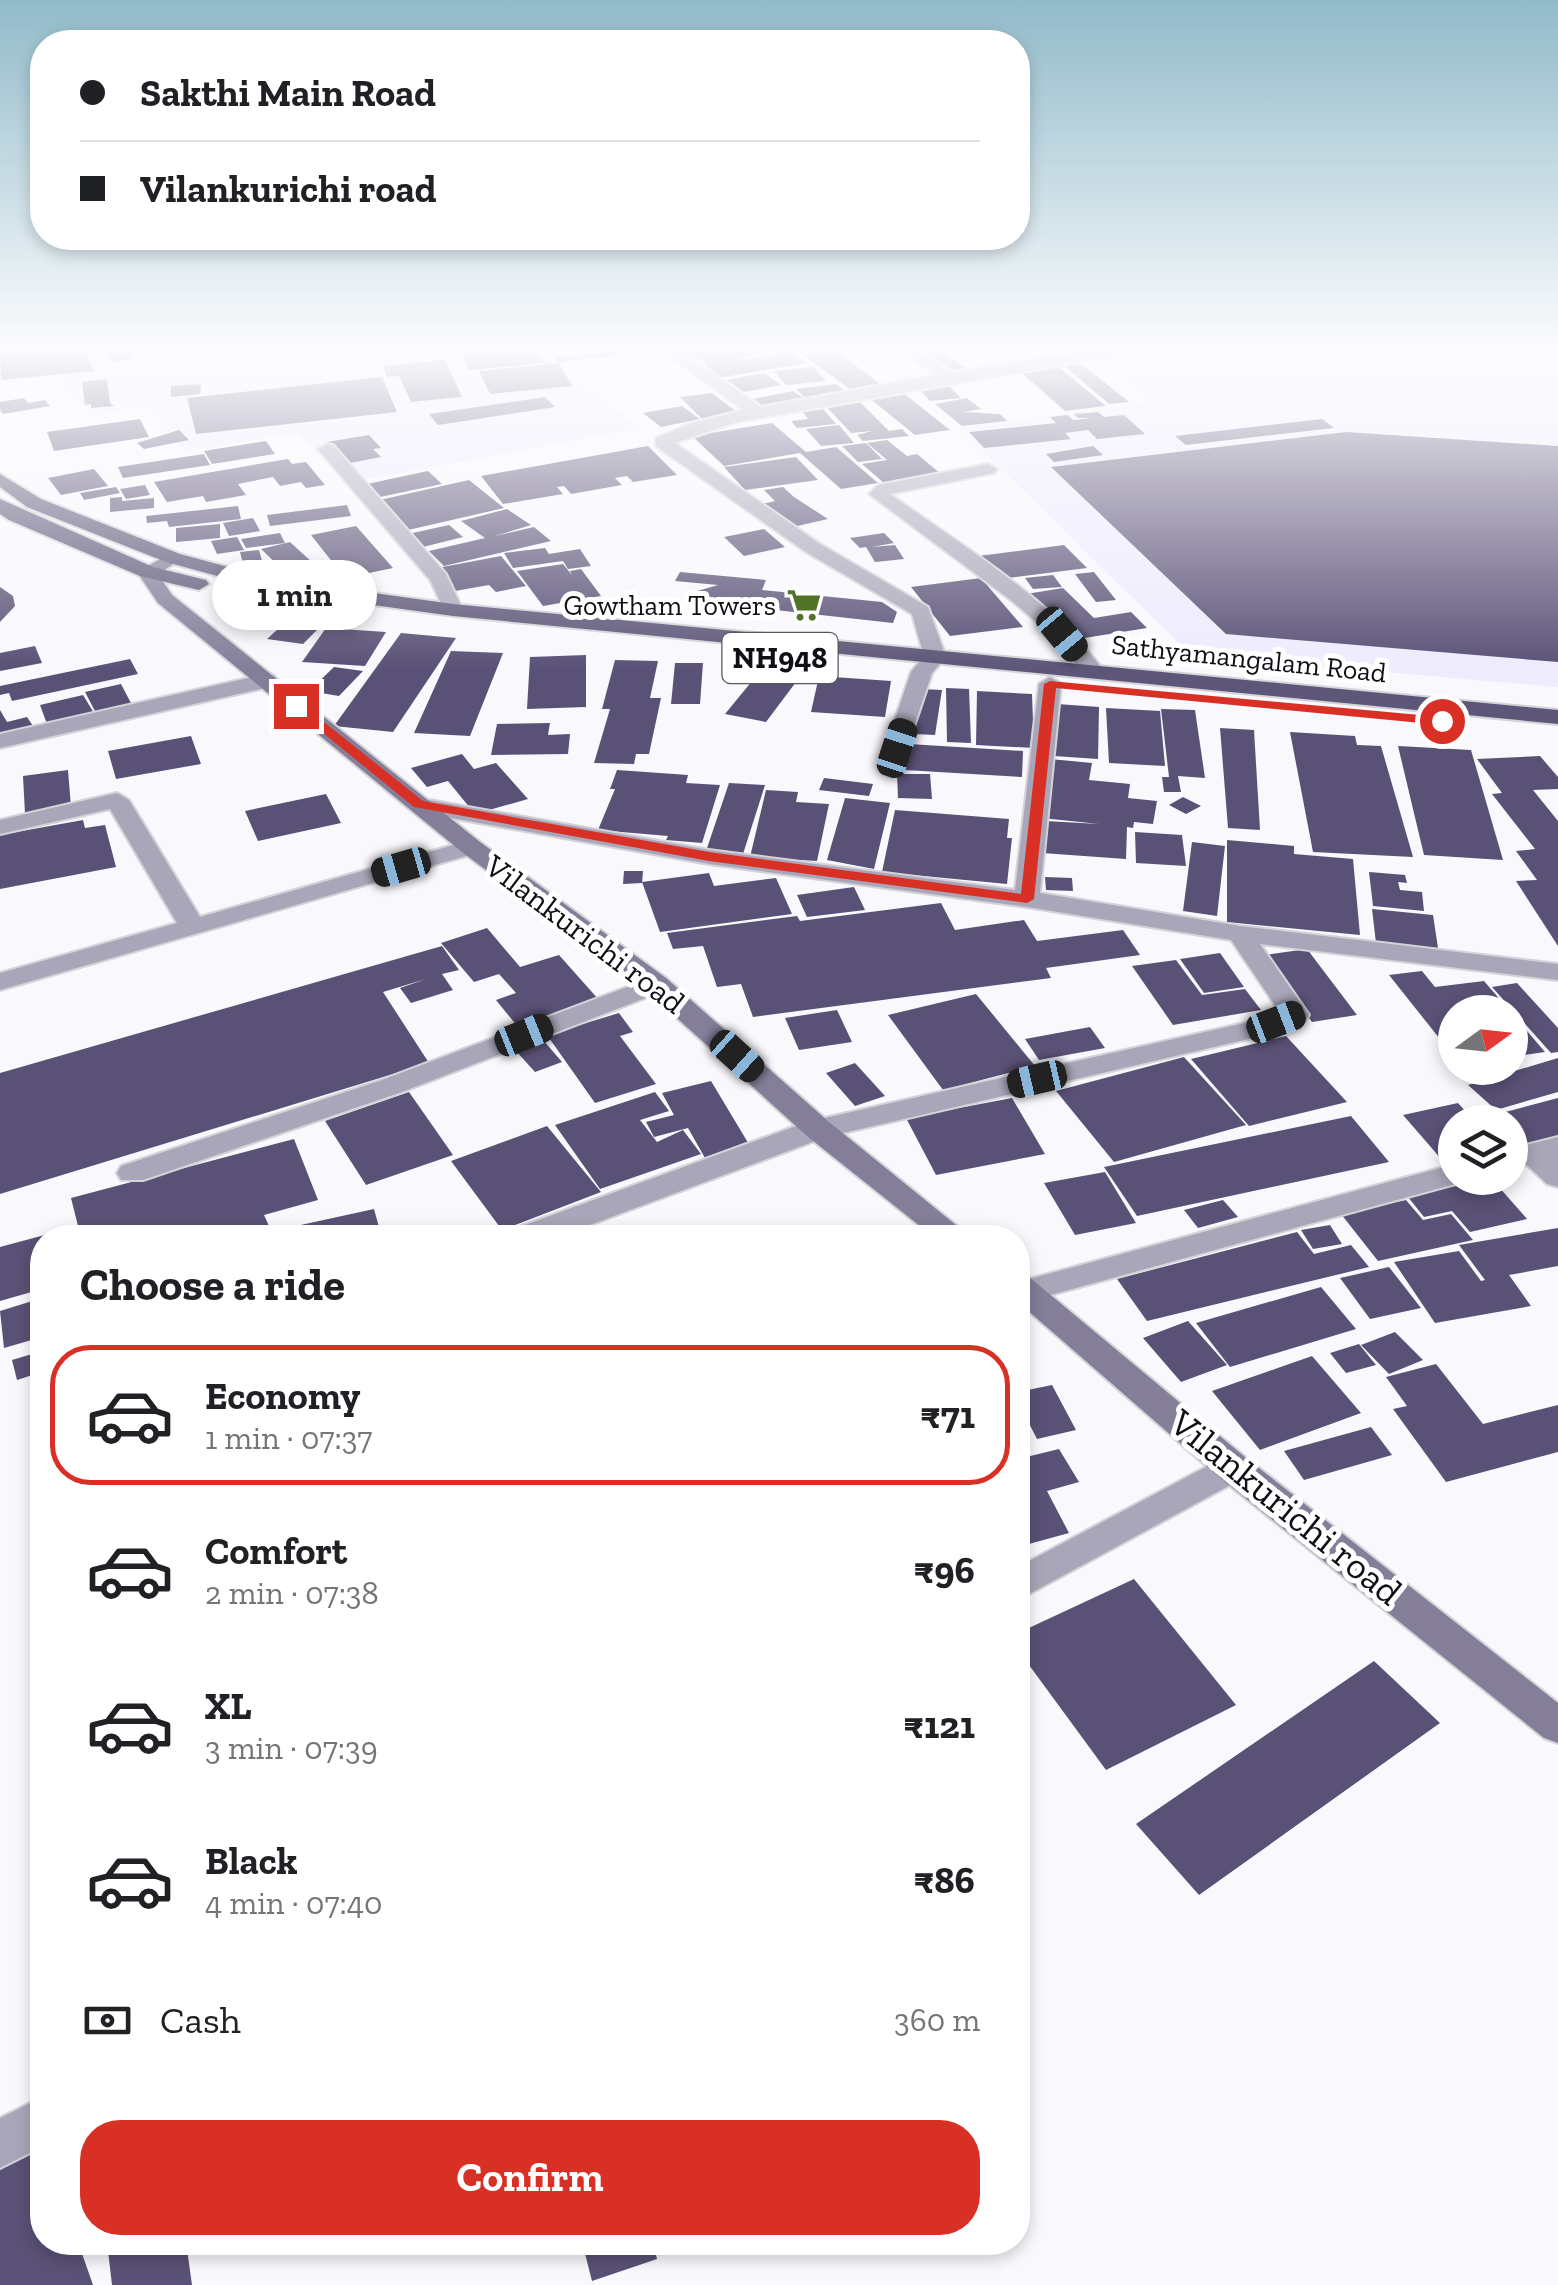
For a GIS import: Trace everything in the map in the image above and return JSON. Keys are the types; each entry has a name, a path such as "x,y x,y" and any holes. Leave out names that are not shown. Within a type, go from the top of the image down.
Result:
{"highway":[{"name":"Sathyamangalam Road","path":"0,479 34,503 174,558 272,586 929,664 1093,671 1558,717"},
{"name":"NH948","path":"5,514 147,572 260,598 454,626 929,664 1050,684 1558,733"}],"main road":[{"path":"147,572 174,558"},
{"name":"Vilankurichi road","path":"147,572 165,599 471,847 656,984 818,1129 940,1225"},
{"name":"Vilankurichi road","path":"1030,1296 1232,1467 1558,1726"}],"street":[{"path":"334,457 439,578 453,610"},
{"path":"683,457 813,548 922,611 929,664 897,748"},
{"path":"988,469 885,488 878,494 1019,596 1062,634 1093,671"},
{"path":"0,741 266,681"},
{"path":"1027,899 1050,684"},
{"path":"0,828 117,800 193,928"},
{"path":"418,804 709,856 1027,899 1240,934 1558,972"},
{"path":"0,982 471,847"},
{"path":"557,1225 818,1129 1256,1029 1295,1014 1240,934"},
{"path":"132,1173 392,1086 656,984"},
{"path":"1534,1153 1558,1177"},
{"path":"1030,1286 1438,1178"},
{"path":"1030,1578 1232,1467"},
{"path":"0,2144 30,2128"}],"shaded area":[{"path":"322,457 488,457 348,483"},
{"path":"988,457 1558,457 1558,687 1191,655"}],"building":[{"path":"187,457 205,457 210,465 123,478 118,467"},
{"path":"207,457 258,457 212,464"},
{"path":"339,457 381,457 345,464"},
{"path":"589,457 659,457 677,475 633,482 627,476 615,478 622,485 571,494 564,486 557,487 563,494 503,504 481,476"},
{"path":"714,457 779,457 724,466"},
{"path":"796,457 818,480 745,490 724,467"},
{"path":"804,457 847,457 878,483 841,489"},
{"path":"853,457 882,459 858,462"},
{"path":"883,457 920,457 941,474 884,483 862,464 887,460"},
{"path":"1049,457 1092,457 1054,462"},
{"path":"1138,457 1558,457 1558,662 1226,634 1051,467"},
{"path":"288,459 292,464 306,462 325,485 306,488 301,482 280,486 273,477 238,484 246,495 206,502 203,496 167,502 154,482"},
{"path":"94,469 108,486 61,495 48,478"},
{"path":"428,471 442,484 380,497 367,484"},
{"path":"469,480 504,508 408,530 375,501"},
{"path":"145,485 150,495 126,499 120,489"},
{"path":"116,487 120,493 84,500 80,493"},
{"path":"783,487 828,519 793,527 762,504 775,501 764,490"},
{"path":"122,497 122,501 154,498 154,508 110,512 110,498"},
{"path":"347,505 351,516 270,526 267,515"},
{"path":"238,506 241,519 169,527 167,521 147,523 146,516"},
{"path":"507,509 531,525 495,536 534,527 551,541 444,566 429,551 485,538 461,521"},
{"path":"253,518 260,531 229,536 223,523"},
{"path":"220,524 220,538 176,542 176,528"},
{"path":"449,525 463,537 423,547 408,534"},
{"path":"356,526 393,568 345,578 311,535"},
{"path":"764,529 785,547 744,556 724,537"},
{"path":"280,533 285,543 246,548 241,539"},
{"path":"884,533 894,543 872,547 895,545 904,559 875,562 866,547 860,548 850,538"},
{"path":"237,537 244,550 217,554 211,541"},
{"path":"290,542 313,563 283,570 261,549"},
{"path":"1064,545 1087,568 999,579 978,556"},
{"path":"545,548 549,554 580,549 591,566 568,569 563,561 513,568 504,553"},
{"path":"259,550 264,568 245,571 240,552"},
{"path":"501,556 526,586 496,592 489,585 455,591 437,568"},
{"path":"563,564 572,575 570,571 581,569 601,596 543,606 517,571"},
{"name":"Gowtham Towers","path":"680,572 766,580 762,590 882,602 897,612 893,623 702,602 694,592 718,585 675,581"},
{"path":"1094,572 1116,600 1096,602 1075,574"},
{"path":"1053,575 1062,587 1033,589 1025,578"},
{"path":"981,578 1023,627 950,636 911,587"},
{"path":"0,587 13,596 15,606 0,622"},
{"path":"1063,588 1094,618 1131,612 1147,628 1072,640 1026,594"},
{"path":"255,616 281,617 275,629 248,627"},
{"path":"289,619 323,624 303,644 267,639"},
{"path":"326,628 386,632 365,666 302,662"},
{"path":"401,633 456,638 393,732 334,726"},
{"path":"35,646 42,663 0,671 0,653"},
{"path":"451,651 503,653 470,736 414,733"},
{"path":"586,655 586,707 527,709 530,657"},
{"path":"130,659 138,674 12,701 9,693 0,695 0,686"},
{"path":"615,660 658,661 650,698 661,698 649,754 636,754 634,764 594,763 610,709 602,709"},
{"path":"675,663 703,663 700,704 671,704"},
{"path":"766,664 805,670 766,722 725,714"},
{"path":"334,667 363,671 339,696 309,691"},
{"path":"819,676 891,681 885,717 811,712"},
{"path":"121,684 132,705 96,713 85,692"},
{"path":"946,688 969,689 971,743 947,742"},
{"path":"921,689 942,690 935,735 914,734"},
{"path":"977,691 1032,694 1034,748 976,745"},
{"path":"83,695 94,713 47,724 40,705"},
{"path":"1057,704 1099,707 1098,759 1054,756"},
{"path":"1106,708 1160,711 1165,766 1109,763"},
{"path":"1161,709 1195,710 1205,778 1178,776 1181,792 1164,792 1162,777 1169,777"},
{"path":"0,710 7,722 27,717 35,729 0,737"},
{"path":"550,723 548,735 570,734 568,754 491,755 497,724"},
{"path":"1220,728 1254,730 1260,830 1228,828"},
{"path":"1290,732 1355,736 1357,745 1381,746 1413,857 1313,852"},
{"path":"191,736 201,764 116,779 108,751"},
{"path":"909,744 1023,751 1022,777 905,770"},
{"path":"1398,746 1471,750 1503,860 1424,855"},
{"path":"462,754 474,769 496,763 528,799 475,814 448,781 427,787 411,768"},
{"path":"1540,756 1558,777 1558,789 1533,790 1558,821 1558,946 1516,881 1537,880 1516,851 1535,849 1492,794 1502,793 1477,759"},
{"path":"1050,759 1092,763 1089,780 1130,784 1128,798 1157,801 1153,824 1134,822 1133,828 1127,827 1126,859 1042,853 1045,821 1099,824 1042,818"},
{"path":"68,770 71,807 25,814 23,776"},
{"path":"617,770 688,775 686,783 720,785 702,843 598,830 615,789 610,789"},
{"path":"897,774 930,774 932,799 898,798"},
{"path":"824,778 873,784 869,796 819,790"},
{"path":"729,783 765,785 743,854 706,851"},
{"path":"766,790 798,792 796,802 829,804 817,861 750,857"},
{"path":"326,794 341,823 258,841 245,811"},
{"path":"1183,797 1201,806 1186,814 1169,805"},
{"path":"845,798 890,803 874,869 827,860"},
{"path":"895,810 1009,819 1007,838 1012,838 1007,884 882,872"},
{"path":"83,820 85,828 105,825 116,867 0,889 0,835"},
{"path":"1135,832 1182,835 1186,866 1136,863"},
{"path":"1227,840 1294,846 1294,854 1353,859 1360,935 1227,922"},
{"path":"1192,842 1225,846 1217,916 1183,911"},
{"path":"624,871 643,871 642,883 623,884"},
{"path":"1369,872 1405,875 1407,883 1398,882 1400,890 1422,892 1424,911 1373,906"},
{"path":"709,873 714,886 776,878 792,914 660,932 642,882"},
{"path":"1045,877 1072,878 1073,891 1046,890"},
{"path":"854,887 865,910 807,917 797,895"},
{"path":"941,903 955,930 1024,920 1037,941 1123,930 1140,955 1046,968 1051,978 753,1017 741,984 717,987 703,946 673,949 667,933 797,916 800,921"},
{"path":"1372,909 1433,915 1438,948 1376,943"},
{"path":"487,928 520,967 559,955 599,1000 518,1027 496,1000 516,993 499,974 474,982 441,943"},
{"path":"442,946 459,970 442,974 453,990 411,1003 400,988 426,979 383,992 429,1063 0,1194 0,1073"},
{"path":"1307,949 1357,1015 1312,1022 1264,955"},
{"path":"1220,953 1244,987 1204,993 1180,959"},
{"path":"1176,960 1202,995 1245,989 1261,1010 1173,1025 1132,966"},
{"path":"1422,971 1435,987 1484,981 1496,995 1438,995 1438,1037 1389,975"},
{"path":"1517,983 1528,995 1499,995 1492,987"},
{"path":"976,994 1035,1066 943,1090 888,1015"},
{"path":"1528,995 1558,1028 1558,1052 1551,1053 1528,1027"},
{"path":"837,1010 852,1042 799,1050 785,1018"},
{"path":"619,1013 633,1032 620,1036 656,1084 595,1103 547,1035"},
{"path":"1090,1027 1105,1048 1039,1060 1025,1039"},
{"path":"1528,1032 1545,1052 1528,1054"},
{"path":"1286,1036 1347,1102 1249,1126 1191,1059"},
{"path":"544,1041 562,1062 535,1072 516,1051"},
{"path":"1184,1057 1246,1125 1114,1162 1056,1091"},
{"path":"1558,1058 1558,1092 1513,1105 1490,1105 1468,1085 1528,1085 1528,1067"},
{"path":"855,1063 885,1096 855,1106 826,1073"},
{"path":"711,1081 750,1146 705,1158 688,1128 654,1137 646,1122 674,1115 662,1093"},
{"path":"409,1092 453,1155 366,1185 325,1121"},
{"path":"655,1092 669,1111 640,1120 657,1142 683,1130 701,1154 600,1189 555,1125"},
{"path":"1012,1098 1045,1154 936,1175 906,1118"},
{"path":"1558,1098 1558,1139 1531,1147 1528,1144 1528,1106"},
{"path":"1438,1107 1438,1155 1403,1115"},
{"path":"1351,1116 1389,1162 1137,1216 1104,1167"},
{"path":"547,1126 601,1192 515,1225 498,1225 451,1161"},
{"path":"294,1139 318,1200 264,1215 269,1225 78,1225 71,1198"},
{"path":"1105,1172 1136,1223 1075,1235 1044,1183"},
{"path":"1438,1190 1438,1195 1506,1195 1527,1219 1470,1232 1452,1211 1424,1217 1408,1197"},
{"path":"1223,1200 1238,1217 1198,1228 1184,1210"},
{"path":"1406,1200 1423,1220 1451,1214 1473,1240 1378,1261 1341,1214"},
{"path":"374,1209 378,1225 301,1225"},
{"path":"1330,1225 1342,1244 1313,1249 1301,1230"},
{"path":"1558,1228 1558,1266 1509,1275 1531,1306 1435,1323 1394,1262 1459,1251 1481,1281 1485,1280 1459,1245"},
{"path":"1297,1232 1314,1254 1351,1245 1369,1267 1147,1321 1117,1279"},
{"path":"30,1239 30,1292 0,1301 0,1247"},
{"path":"1389,1267 1421,1308 1370,1319 1340,1278"},
{"path":"1321,1287 1356,1329 1230,1367 1196,1323"},
{"path":"30,1302 30,1340 4,1348 0,1311"},
{"path":"1188,1321 1227,1365 1181,1382 1143,1338"},
{"path":"1395,1332 1423,1360 1389,1374 1361,1345"},
{"path":"1359,1344 1376,1365 1346,1373 1330,1353"},
{"path":"30,1355 30,1376 17,1380 12,1360"},
{"path":"1312,1356 1361,1413 1260,1450 1212,1391"},
{"path":"1436,1364 1483,1424 1558,1405 1558,1452 1446,1482 1393,1409 1407,1406 1386,1377"},
{"path":"1052,1385 1076,1430 1037,1439 1030,1425 1030,1390"},
{"path":"1371,1427 1392,1455 1304,1480 1284,1451"},
{"path":"1059,1449 1079,1482 1047,1491 1069,1533 1030,1544 1030,1456"},
{"path":"1134,1579 1236,1705 1106,1770 1030,1666 1030,1627"},
{"path":"1374,1661 1440,1723 1199,1895 1136,1824"},
{"path":"30,2137 30,2255 83,2255 93,2285 0,2285 0,2154"},
{"path":"109,2255 188,2255 192,2285 112,2285"},
{"path":"585,2255 656,2255 657,2259 592,2281"}],"place":[{"name":"Gowtham Towers","path":"804,605"}],"route":[{"path":"296,706 418,804 709,856 1027,899 1050,684 1442,721"}]}
